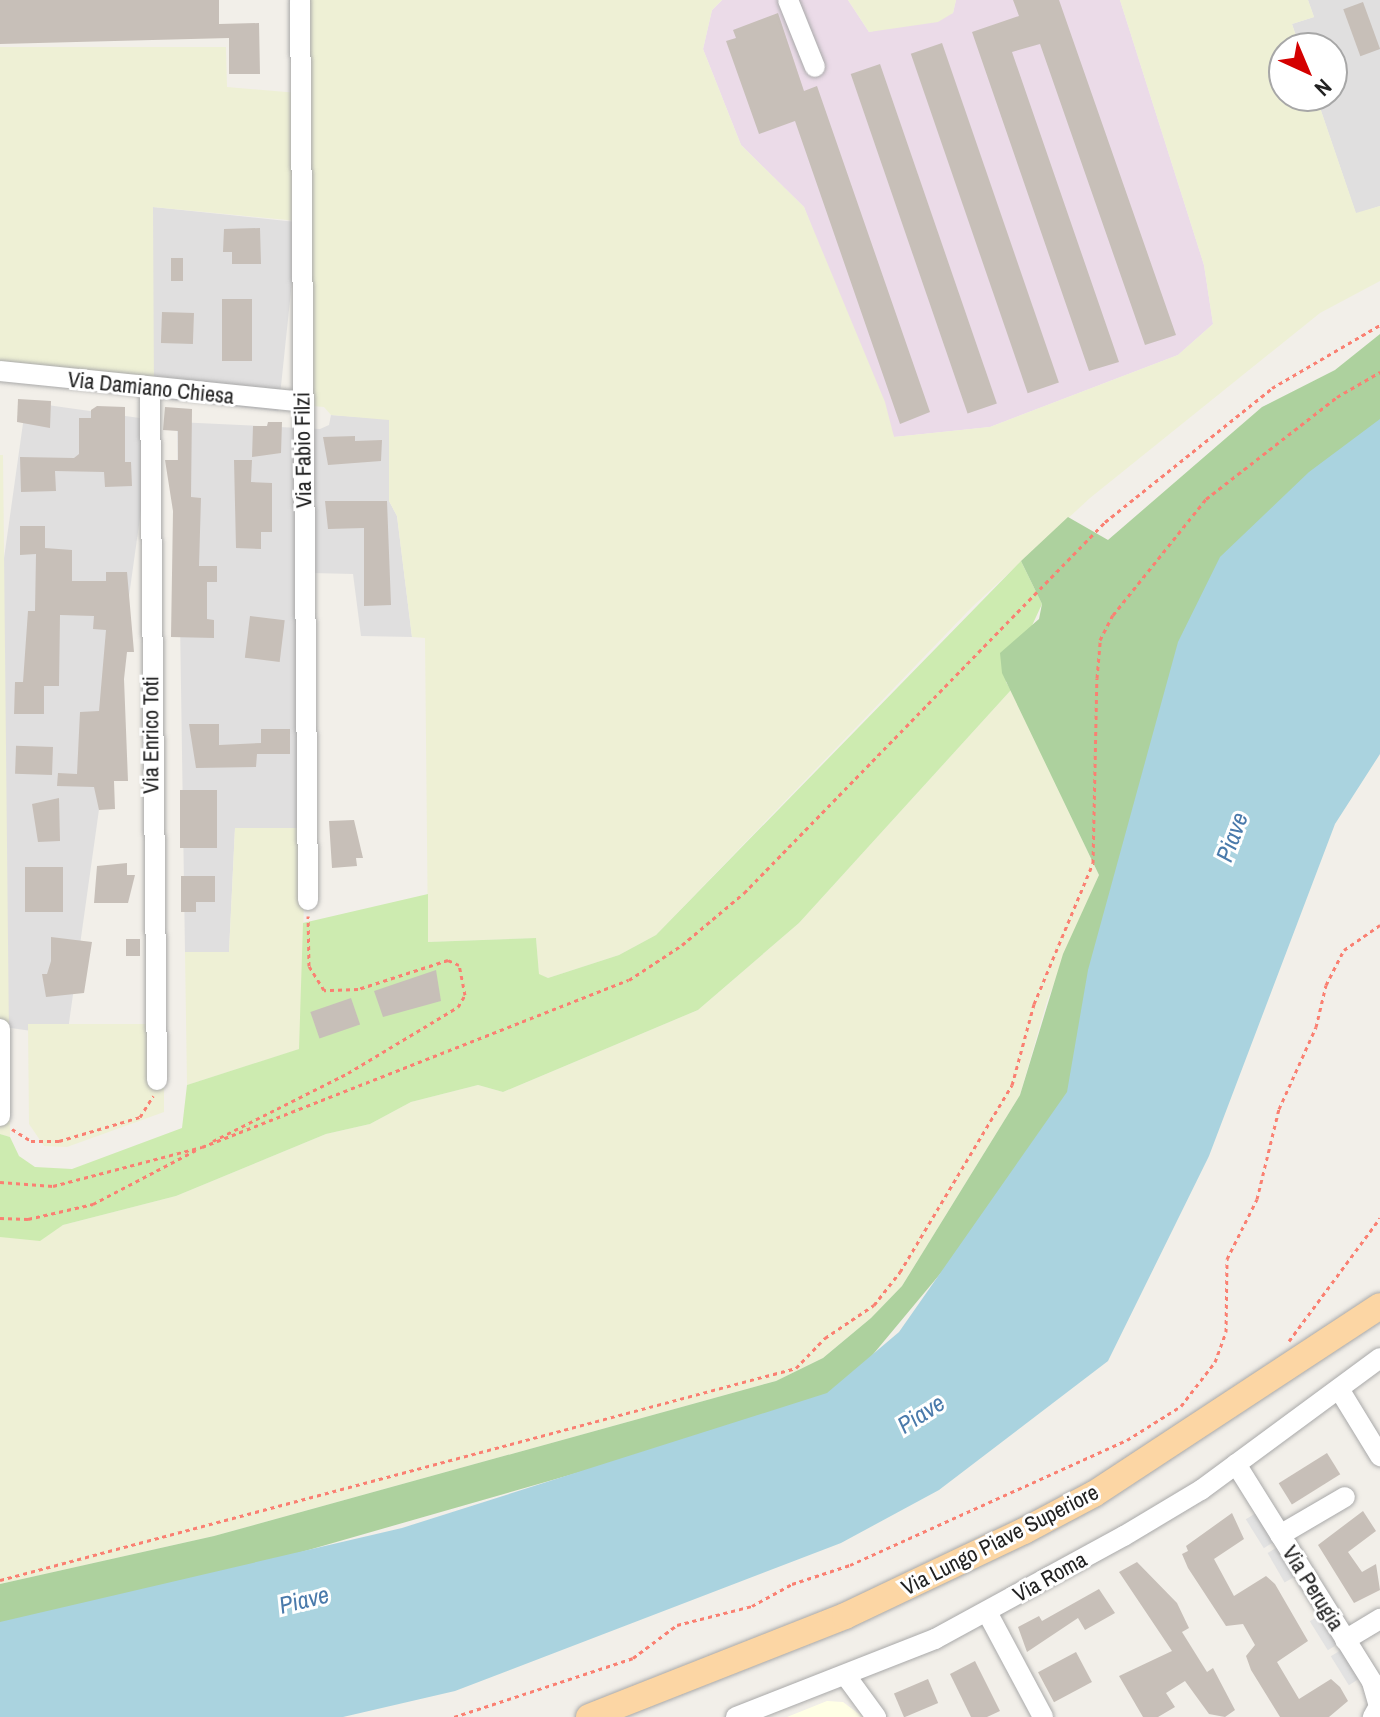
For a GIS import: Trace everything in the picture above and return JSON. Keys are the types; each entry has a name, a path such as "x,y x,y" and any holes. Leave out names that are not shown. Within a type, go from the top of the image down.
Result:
{"main road":[{"name":"Via Lungo Piave Superiore","path":"589,1717 845,1616 1024,1531 1104,1488 1380,1306"}],"street":[{"name":"Via Fabio Filzi","path":"300,0 308,900"},
{"path":"788,0 815,67"},
{"name":"Via Damiano Chiesa","path":"0,371 150,389 303,402"},
{"name":"Via Enrico Toti","path":"150,389 157,1080"},
{"path":"0,1029 0,1116"},
{"name":"Via Roma","path":"736,1717 846,1676 987,1612 1164,1514 1380,1358"},
{"path":"1339,1389 1380,1456"},
{"name":"Via Perugia","path":"1236,1464 1378,1694 1373,1717"},
{"name":"Via Perugia","path":"1280,1535 1345,1497"},
{"path":"987,1612 1043,1717"},
{"name":"Via Perugia","path":"1345,1640 1380,1619"},
{"path":"846,1676 876,1717"}],"path":[{"path":"0,1182 53,1186 202,1147 629,980 682,945 744,893 1105,522 1272,388 1380,325"},
{"path":"0,1580 796,1368 825,1338 874,1305 900,1272 1012,1085 1034,1004 1093,863 1100,640 1113,615 1206,499 1337,397 1380,372"},
{"path":"0,1218 28,1219 93,1204 348,1073 458,1007 465,995 459,965 448,960 358,989 324,990 309,966 308,900"},
{"path":"454,1717 633,1658 677,1625 752,1606 792,1584 850,1565 1127,1440 1181,1406 1215,1362 1226,1332 1227,1259 1257,1199 1279,1109 1316,1027 1326,985 1344,950 1380,925"},
{"path":"0,1116 23,1138 59,1141 140,1117 157,1080"},
{"path":"1287,1342 1380,1218"}],"shaded area":[{"path":"297,0 722,0 712,10 703,49 741,145 804,207 885,402 894,437 990,427 1178,355 1213,324 1204,265 1120,0 1308,0 1314,17 1292,24 1295,32 1268,32 1268,112 1321,112 1356,213 1380,206 1380,281 1320,313 1090,498 972,607 656,935 619,955 548,978 539,975 536,938 428,942 425,638 412,637 397,516 389,501 389,420 331,415 324,407 300,405 298,221 153,207 154,397 0,376 0,47 226,47 227,87 298,93"},
{"path":"722,0 848,0 869,32 953,13 956,0 1120,0 1204,265 1213,324 1178,355 990,427 894,437 804,207 741,145 703,49 712,10"},
{"path":"848,0 956,0 953,13 938,22 869,32"},
{"path":"1308,0 1380,0 1380,206 1356,214 1321,112 1348,112 1348,32 1295,32 1292,24 1314,17"},
{"path":"153,207 298,222 278,411 133,396"},
{"path":"26,402 154,420 67,1036 0,1026 0,587"},
{"path":"331,415 389,419 389,501 397,516 412,637 361,636 353,574 312,573 306,828 235,828 229,952 185,952 177,422 320,429 329,425"},
{"path":"0,455 3,455 10,1137 0,1134"},
{"path":"1011,690 1099,875 1047,1001 1020,1095 902,1286 871,1318 823,1358 776,1381 214,1536 0,1584 0,1237 44,1236 63,1225 176,1196 326,1134 370,1124 411,1102 478,1085 503,1092 698,1010 799,923"},
{"path":"235,828 306,828 300,1049 187,1085 185,952 229,952"},
{"path":"28,1024 164,1024 164,1112 67,1147 44,1146 29,1124"},
{"path":"1256,1513 1274,1542 1264,1548 1246,1519"},
{"path":"1278,1547 1295,1576 1285,1582 1268,1553"},
{"path":"1320,1615 1338,1644 1328,1650 1310,1621"},
{"path":"1341,1650 1359,1679 1349,1685 1331,1656"},
{"path":"827,1701 843,1702 863,1717 787,1717"}],"green space":[{"path":"1380,334 1380,428 1101,1057 965,1244 860,1370 821,1403 298,1553 0,1630 0,1584 214,1536 776,1381 823,1358 871,1318 902,1286 1020,1095 1063,954 1099,875 1002,673 1000,653 1039,619 1042,604 1021,561 1068,517 1108,540 1262,407 1335,370"},
{"path":"1021,561 1042,604 1006,682 1011,690 799,923 698,1010 503,1092 478,1085 411,1102 370,1124 326,1134 176,1196 63,1225 40,1241 0,1237 0,1134 10,1137 19,1156 35,1167 72,1169 182,1128 187,1085 299,1049 303,923 428,894 428,942 536,938 539,974 548,978 619,955 656,935"}],"water":[{"name":"Piave","path":"1380,419 1380,754 1335,824 1209,1156 1108,1361 939,1490 841,1543 455,1691 343,1717 0,1717 0,1622 402,1528 827,1393 899,1332 1067,1092 1088,970 1178,642 1220,557 1309,472"}],"building":[{"path":"0,0 219,0 219,24 259,23 260,74 229,74 229,38 0,44"},
{"path":"1013,0 1059,0 1176,335 1145,345 1040,44 1012,52 1119,362 1089,371 972,32 1019,16"},
{"path":"1363,2 1380,49 1360,56 1343,9"},
{"path":"778,13 804,91 817,86 930,412 900,424 795,121 759,134 726,41 736,38 733,30"},
{"path":"942,43 1059,382 1028,393 911,54"},
{"path":"880,64 997,403 968,414 851,74"},
{"path":"260,228 261,264 232,264 232,252 223,252 224,229"},
{"path":"171,258 183,258 183,281 171,281"},
{"path":"222,299 252,299 252,361 222,361"},
{"path":"162,312 194,313 193,344 161,343"},
{"path":"18,399 51,401 50,428 17,422"},
{"path":"97,406 125,407 125,462 131,462 132,486 105,487 104,472 55,471 56,491 21,492 20,457 74,458 79,454 79,418 91,418 91,410"},
{"path":"165,407 192,409 191,497 201,498 199,566 217,566 217,582 207,582 207,619 214,620 214,638 171,637 173,511 165,460 178,460 178,431 163,430"},
{"path":"268,422 282,422 281,453 252,457 253,426 267,426"},
{"path":"355,436 355,441 382,440 381,461 328,465 323,437"},
{"path":"234,460 252,460 251,482 272,483 272,532 261,532 261,549 236,548"},
{"path":"325,501 387,501 391,605 364,606 364,528 328,529"},
{"path":"20,526 45,526 45,548 72,550 72,581 106,581 106,572 127,572 134,652 127,652 124,679 128,781 114,781 115,809 99,810 94,787 57,786 58,773 77,774 80,712 99,711 106,630 93,629 94,616 60,615 59,686 44,686 44,714 14,714 15,682 23,682 28,611 35,611 36,554 20,555"},
{"path":"250,616 285,620 280,662 245,658"},
{"path":"189,724 219,724 219,745 261,743 261,729 290,729 290,754 257,754 256,767 196,768"},
{"path":"16,746 53,747 52,775 15,774"},
{"path":"180,790 217,790 217,848 180,848"},
{"path":"59,798 60,841 38,842 32,804"},
{"path":"354,820 363,858 356,858 357,866 332,868 329,821"},
{"path":"127,863 127,875 135,875 128,903 94,903 97,866"},
{"path":"25,867 63,867 63,912 25,912"},
{"path":"181,876 215,876 215,902 196,902 196,912 181,912"},
{"path":"51,937 92,942 84,993 46,997 42,974 47,974 51,961"},
{"path":"126,939 140,939 140,956 126,956"},
{"path":"436,970 441,1001 383,1017 374,991"},
{"path":"351,998 360,1024 319,1038 310,1012"},
{"path":"1327,1453 1340,1474 1292,1504 1279,1483"},
{"path":"1363,1511 1376,1531 1348,1552 1362,1572 1376,1564 1380,1590 1354,1603 1318,1545"},
{"path":"1232,1513 1244,1539 1214,1559 1234,1596 1266,1576 1275,1584 1308,1641 1277,1662 1299,1699 1331,1679 1340,1687 1348,1701 1329,1717 1280,1717 1251,1670 1246,1656 1255,1645 1243,1624 1226,1626 1188,1568 1182,1554 1188,1551 1186,1546"},
{"path":"1137,1562 1177,1603 1189,1628 1182,1632 1207,1672 1213,1668 1235,1710 1225,1717 1209,1714 1185,1681 1166,1693 1175,1707 1158,1717 1143,1717 1119,1676 1172,1651 1119,1572"},
{"path":"1099,1589 1115,1613 1085,1630 1078,1618 1027,1652 1018,1627 1039,1616 1042,1621"},
{"path":"1076,1652 1092,1682 1054,1702 1038,1672"},
{"path":"975,1661 1000,1711 987,1717 971,1717 950,1674"},
{"path":"928,1679 938,1703 904,1717 894,1693"}]}
